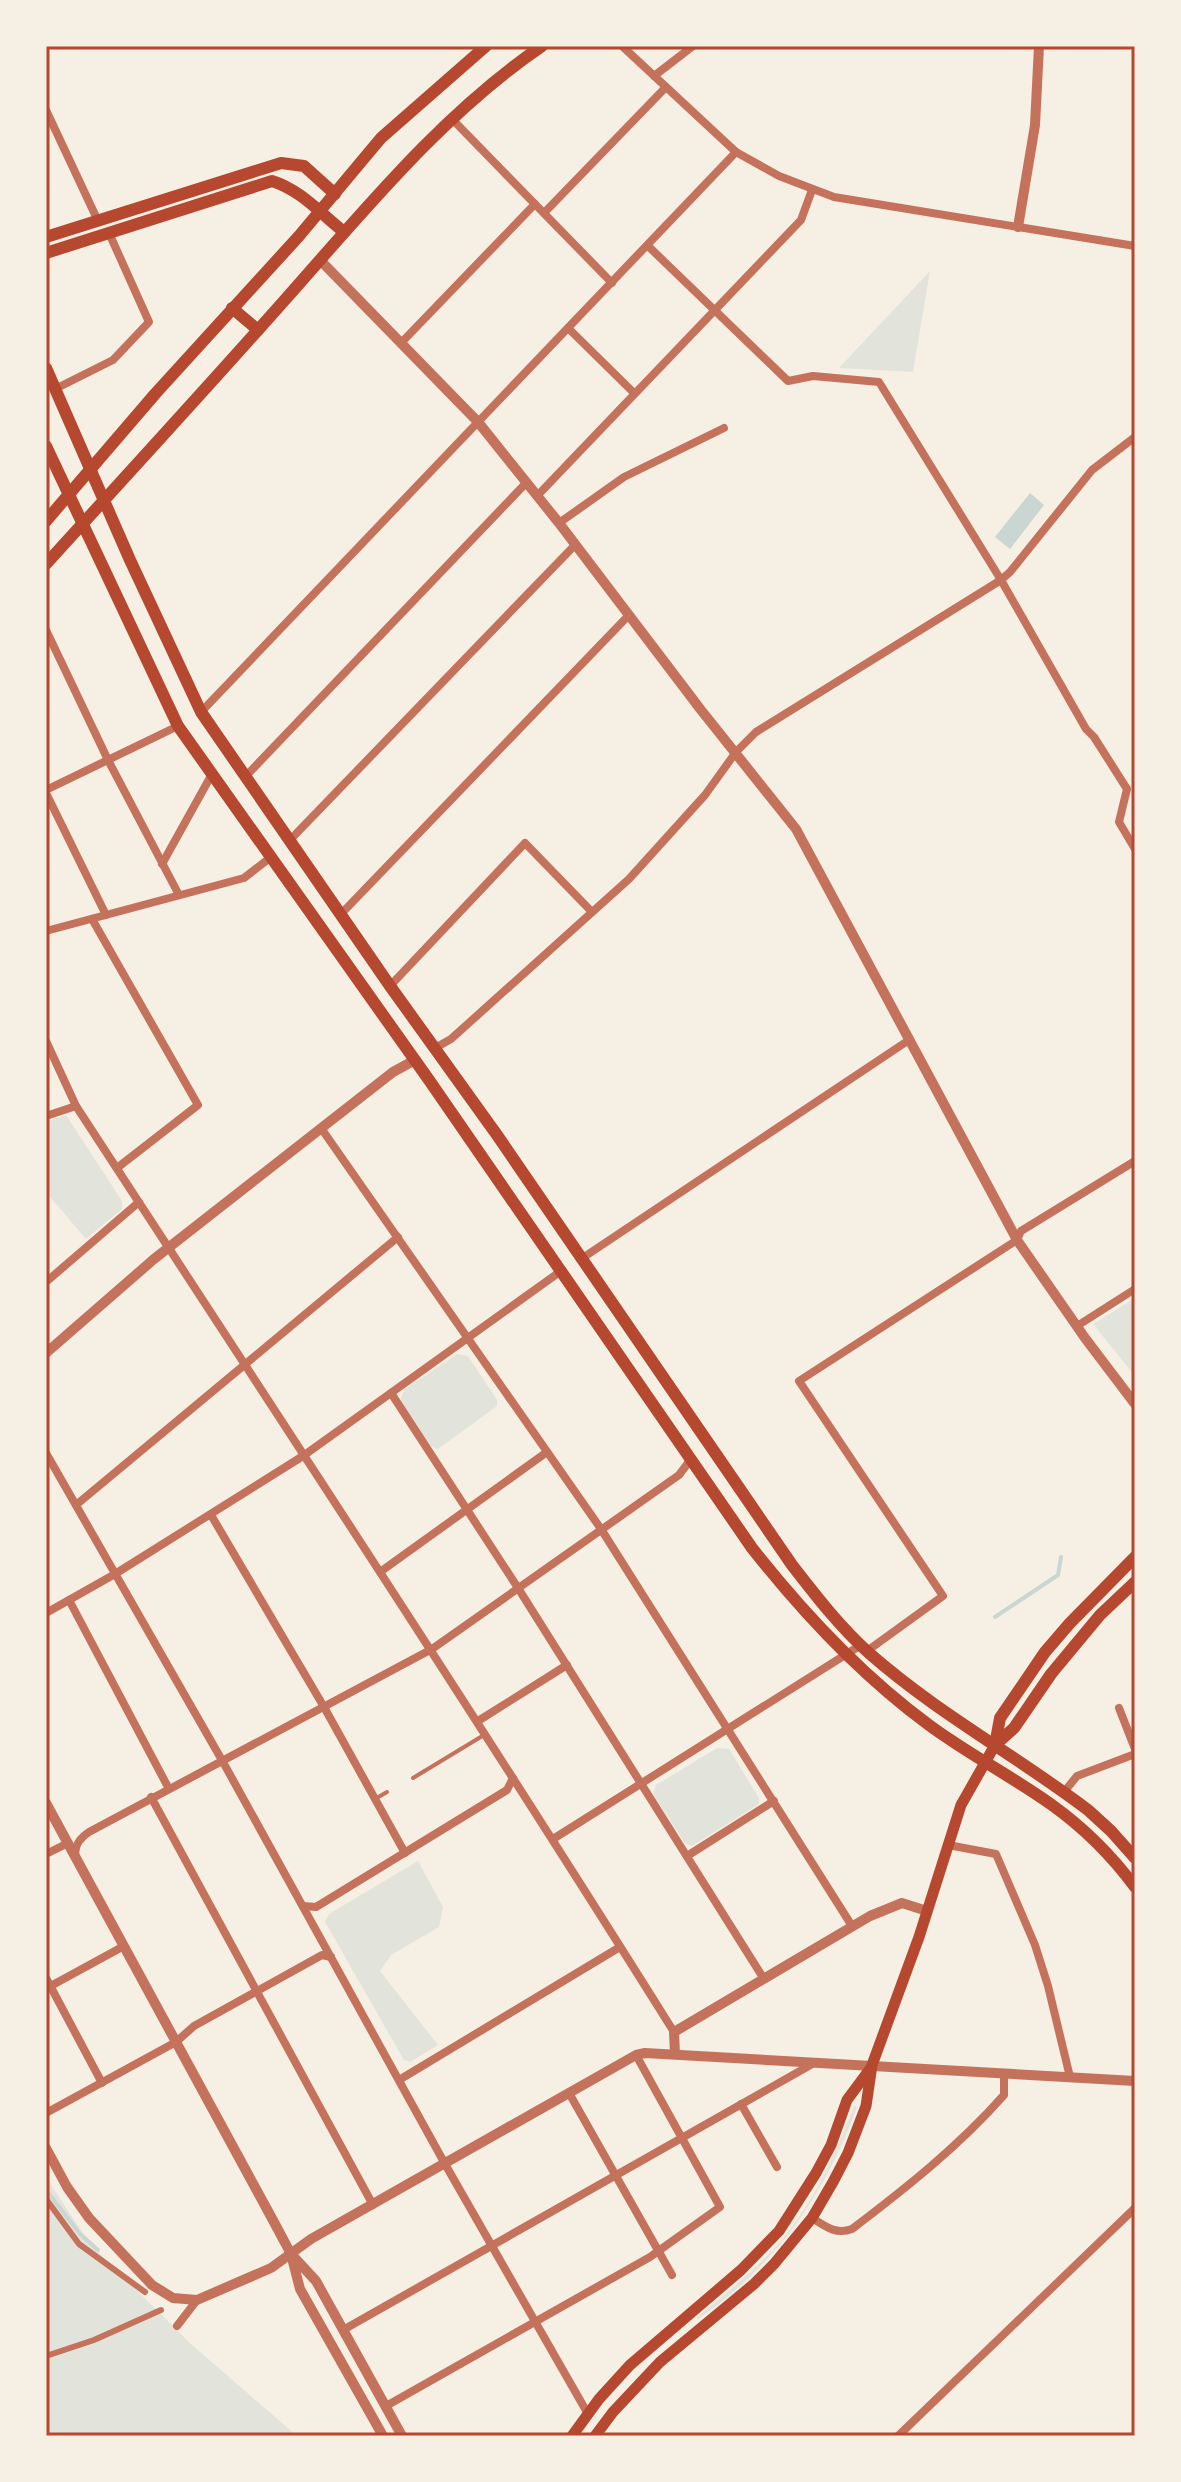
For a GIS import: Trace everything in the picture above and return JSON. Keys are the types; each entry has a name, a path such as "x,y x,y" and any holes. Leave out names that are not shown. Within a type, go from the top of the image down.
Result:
{"main road":[{"path":"46,521 381,138 486,46"},
{"path":"46,564 344,232 452,119 542,46"},
{"path":"46,237 281,163 304,166 335,194"},
{"path":"46,253 272,181 288,186 344,232"},
{"path":"232,308 258,330"},
{"path":"46,368 201,712 792,1565 822,1604 864,1648 921,1694 1064,1792 1111,1831 1135,1858"},
{"path":"46,446 178,726 415,1060 760,1559 793,1600 846,1656 927,1724 1065,1815 1120,1866 1135,1887"},
{"path":"271,857 290,840"},
{"path":"415,1060 435,1048"},
{"path":"691,1459 706,1440"},
{"path":"995,1745 1000,1718 1045,1652 1135,1557"},
{"path":"595,2436 643,2378 754,2284 794,2243 812,2218 848,2153 866,2106 872,2065 961,1805 995,1745 1014,1728 1051,1674 1100,1615 1135,1582"},
{"path":"572,2436 647,2348 741,2270 779,2231 831,2145 847,2100 872,2065"}],"street":[{"path":"622,46 736,152 812,190 834,197 1135,246"},
{"path":"654,76 693,46"},
{"path":"1018,227 1035,125 1039,46"},
{"path":"544,213 666,87"},
{"path":"46,110 98,221"},
{"path":"452,119 612,283"},
{"path":"201,712 736,152"},
{"path":"538,495 801,220 812,190"},
{"path":"401,343 535,204"},
{"path":"55,389 113,360 149,322 109,233"},
{"path":"648,246 788,381 813,376 879,382 1001,580 1086,729 1127,789 1119,822 1135,849"},
{"path":"320,260 478,422 538,495 804,840 1017,1240 1135,1404"},
{"path":"568,328 634,393"},
{"path":"559,523 624,477 724,428"},
{"path":"435,1048 451,1039 629,879 705,795 736,752 756,732 1001,580 1092,470 1135,437"},
{"path":"246,776 527,482"},
{"path":"290,840 575,545"},
{"path":"341,914 629,615"},
{"path":"46,630 108,760 179,895"},
{"path":"106,915 46,791 178,726"},
{"path":"162,864 212,774"},
{"path":"390,986 525,843 592,912"},
{"path":"47,928 244,878 271,857"},
{"path":"92,919 198,1105 117,1168"},
{"path":"581,1259 909,1040"},
{"path":"46,1041 76,1106 432,1649 674,2032 675,2054"},
{"path":"46,1353 168,1248 393,1072 415,1060"},
{"path":"46,1116 76,1106"},
{"path":"321,1128 601,1529 852,1926"},
{"path":"553,1839 943,1596 799,1381 1017,1240 1021,1231 1135,1161"},
{"path":"46,1282 139,1202"},
{"path":"76,1505 398,1237"},
{"path":"47,1611 115,1574 303,1456 561,1271"},
{"path":"1077,1326 1135,1289"},
{"path":"391,1393 518,1588 764,1979"},
{"path":"380,1572 547,1452"},
{"path":"46,1453 588,2414"},
{"path":"76,1858 76,1846 82,1836 432,1649 679,1475 691,1459"},
{"path":"211,1515 324,1707 405,1853"},
{"path":"69,1600 169,1789"},
{"path":"478,1721 567,1665"},
{"path":"1064,1792 1077,1776 1135,1752 1119,1708"},
{"path":"303,1906 316,1907 405,1853 507,1790 513,1778"},
{"path":"151,1797 373,2205"},
{"path":"687,1856 774,1801"},
{"path":"46,1803 291,2254 300,2289 383,2436"},
{"path":"46,1854 68,1843"},
{"path":"948,1845 996,1854 1035,1945 1070,2077"},
{"path":"674,2032 870,1916 902,1903 927,1911"},
{"path":"102,2083 47,1984 124,1946"},
{"path":"399,2080 620,1947"},
{"path":"46,2113 176,2042 194,2026 322,1955 331,1957"},
{"path":"46,2148 77,2203 152,2285 173,2298 192,2300 271,2268 311,2239 636,2055 675,2054 1135,2081"},
{"path":"386,2406 659,2250 720,2207 636,2055"},
{"path":"343,2330 815,2062"},
{"path":"812,2218 842,2233 852,2229 913,2183 984,2118 1004,2095 1004,2074"},
{"path":"569,2093 672,2275"},
{"path":"741,2104 777,2167"},
{"path":"46,2199 79,2244 145,2292"},
{"path":"898,2436 1135,2208"},
{"path":"291,2254 316,2281 402,2436"},
{"path":"46,2356 94,2340 161,2310"}],"lane":[{"path":"413,1778 486,1734"},
{"path":"375,1799 387,1792"}],"shaded area":[{"path":"930,271 913,372 839,368"},
{"path":"1030,493 1044,505 1010,549 995,537"},
{"path":"66,1115 122,1201 122,1209 86,1239 46,1192 46,1122"},
{"path":"1135,1298 1135,1376 1093,1324"},
{"path":"457,1354 468,1356 497,1400 497,1406 438,1449 430,1446 400,1401 404,1390"},
{"path":"717,1748 729,1749 759,1798 759,1804 692,1846 685,1843 653,1794 656,1785"},
{"path":"418,1861 443,1907 439,1927 391,1955 380,1971 438,2045 410,2062 404,2060 325,1922 329,1914"},
{"path":"854,2106 857,2107 830,2169 795,2226 751,2276 698,2319 764,2259 806,2207"},
{"path":"46,2177 82,2232 102,2256 191,2344 297,2436 46,2436"}],"waterway":[{"path":"995,1617 1058,1575 1061,1557"},
{"path":"46,2190 80,2234 98,2250"}]}
